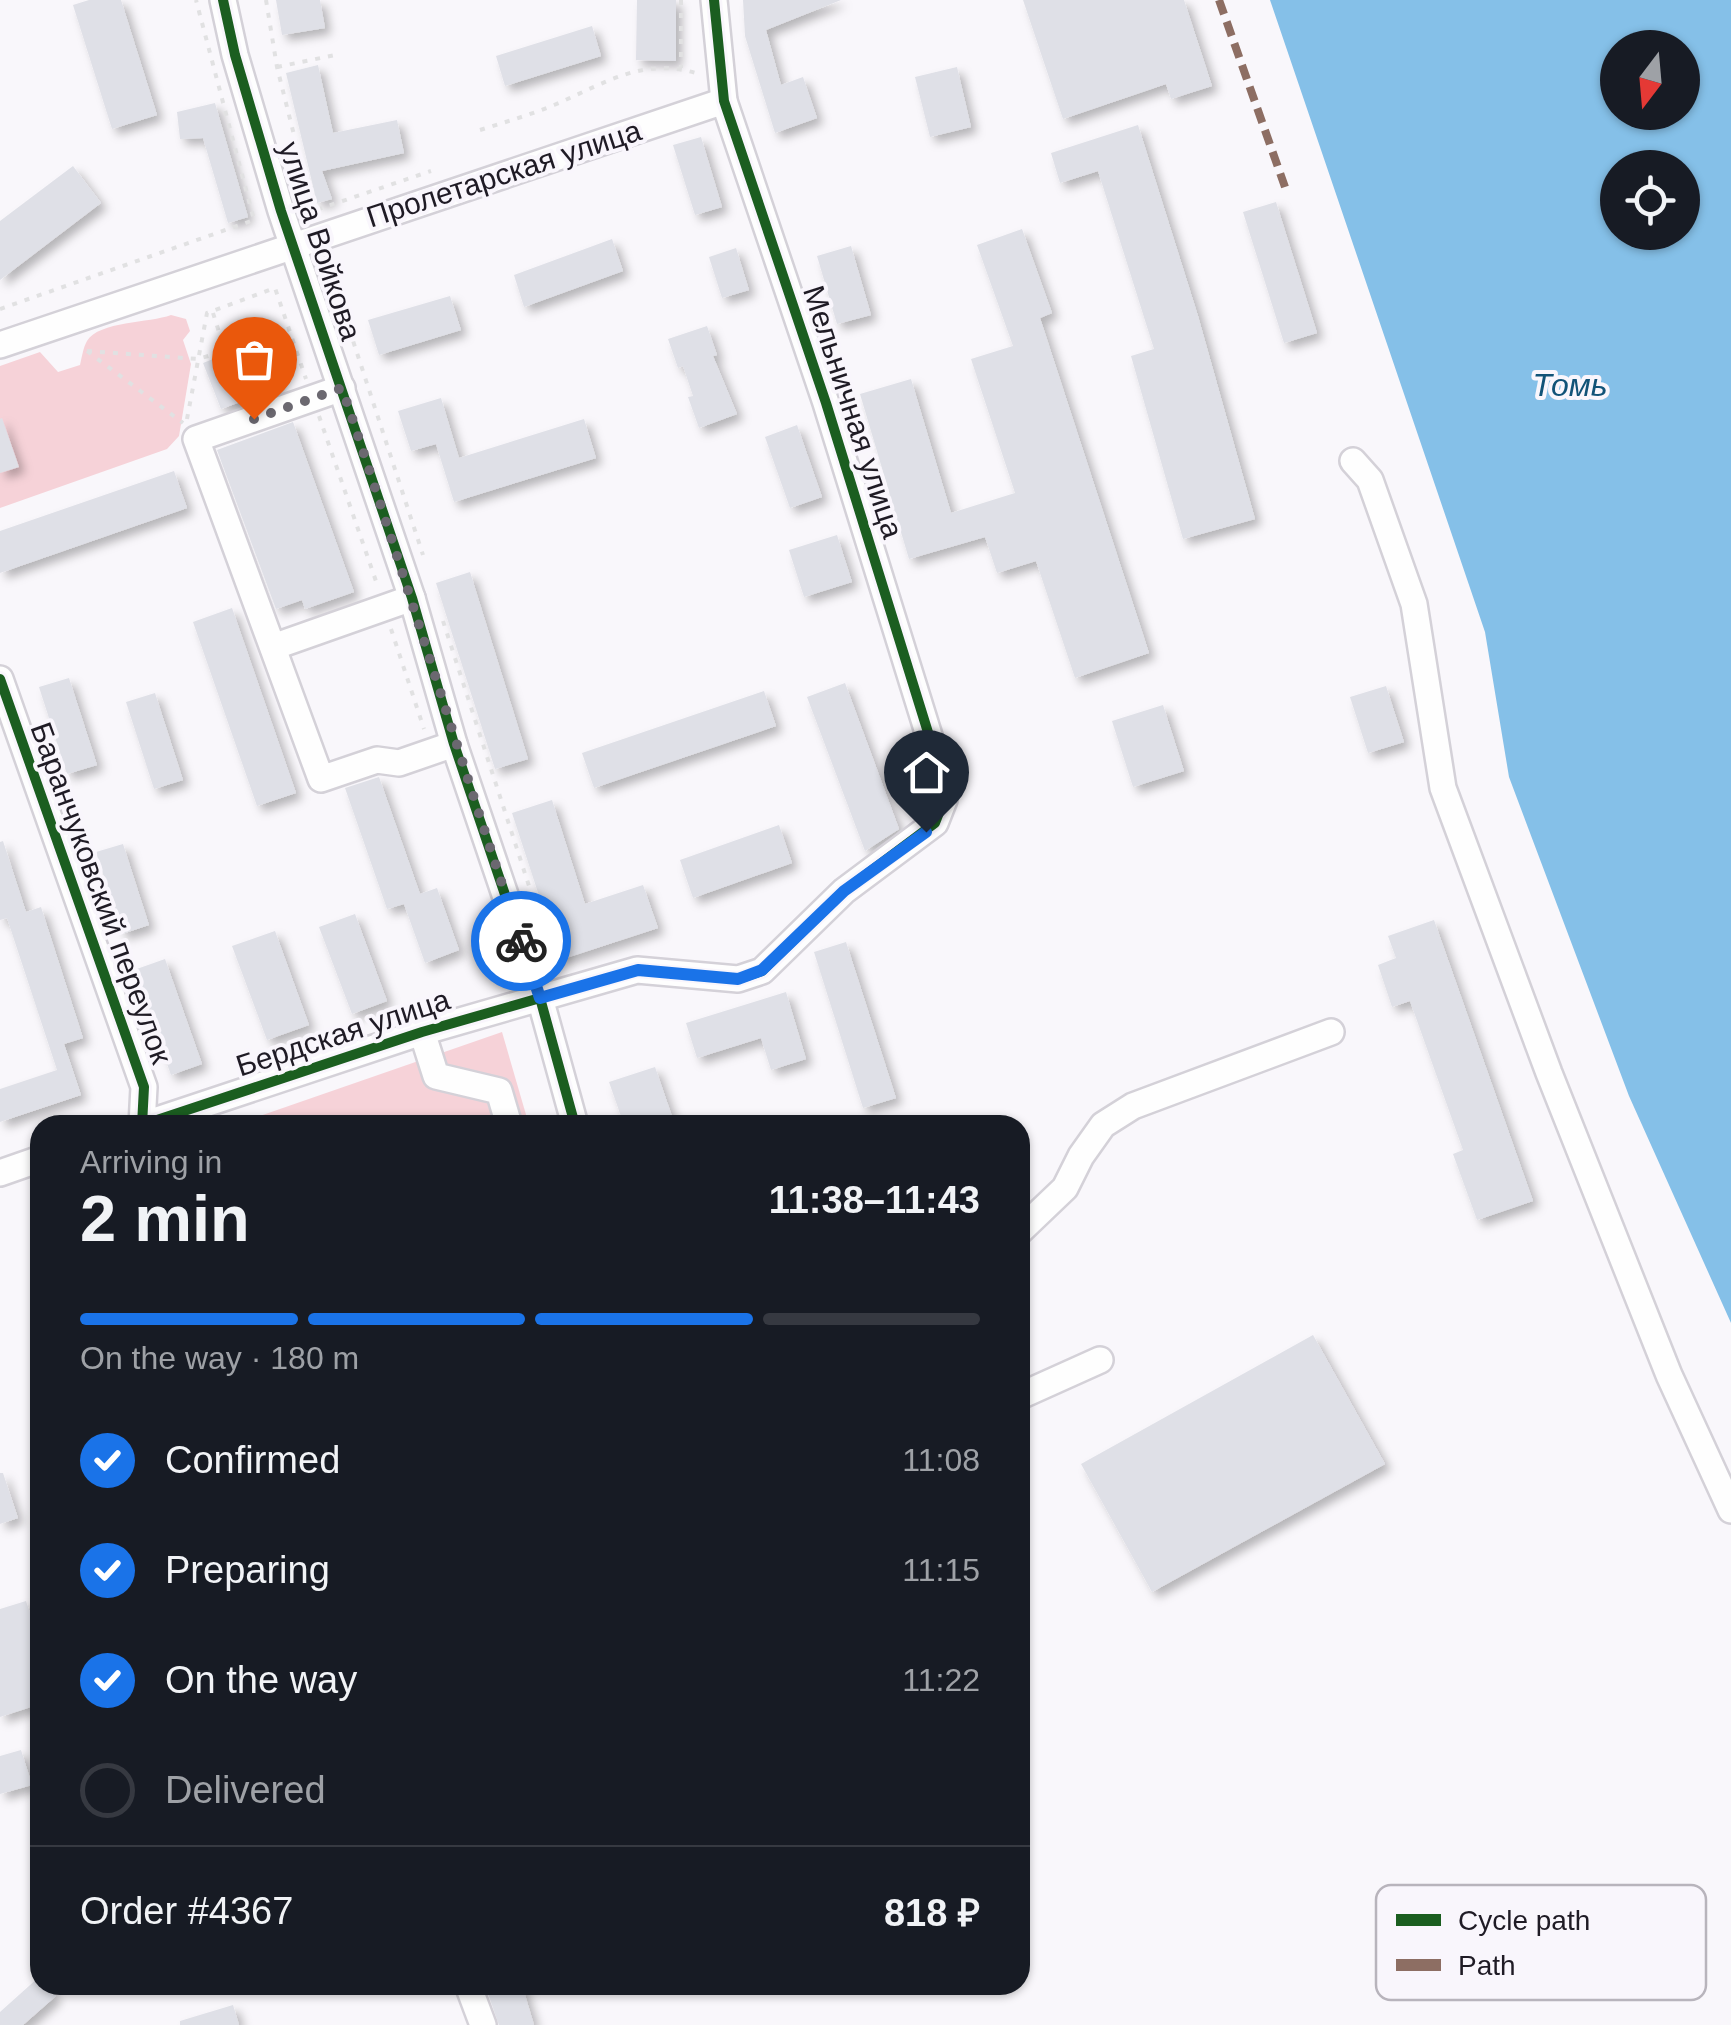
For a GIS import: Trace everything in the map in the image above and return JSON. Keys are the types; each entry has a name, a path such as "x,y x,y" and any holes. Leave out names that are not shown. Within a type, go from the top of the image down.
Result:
{"street":[{"name":"улица Войкова","path":"223,0 234,55 412,598 443,748 552,995 574,1115"},
{"name":"Мельничная улица","path":"714,0 723,92 826,404 944,784 941,812 926,832"},
{"name":"Пролетарская улица","path":"0,345 723,92"},
{"path":"342,388 196,439 322,779 377,760 399,764 443,748"},
{"path":"1353,461 1370,480 1414,604 1443,788 1549,1072 1669,1375 1731,1510"},
{"path":"273,648 412,598"},
{"name":"Баранчуковский переулок","path":"0,679 144,1087 143,1115"},
{"name":"Бердская улица","path":"172,1115 422,1032 638,970 738,979 762,970 844,891 926,832"},
{"path":"422,1032 436,1076 499,1091 506,1115"},
{"path":"1030,1221 1065,1188 1102,1125 1133,1106 1331,1032"},
{"path":"0,1173 30,1163"},
{"path":"1030,1392 1100,1360"},
{"path":"472,1995 483,2025"}],"path":[{"path":"0,310 254,220 196,0"},
{"path":"266,0 277,68 313,211 431,171"},
{"path":"681,0 681,68"},
{"path":"277,68 335,56"},
{"path":"480,130 551,107 629,70 681,68 723,92"},
{"path":"325,254 425,564"},
{"path":"290,332 198,359 87,351 186,425 198,359 207,313 275,288 313,398 384,608 443,748"},
{"path":"212,311 226,351"},
{"path":"443,620 552,995"}],"shaded area":[{"path":"171,315 186,319 190,331 183,340 191,364 179,436 167,449 0,508 0,366 40,352 58,372 80,365 93,334 113,326"},
{"path":"502,1032 526,1115 263,1115"}],"water":[{"name":"Томь","path":"1270,0 1731,0 1731,1323 1629,1096 1509,777 1485,632"}],"building":[{"path":"89,0 121,0 157,115 112,129 73,5"},
{"path":"276,0 320,0 325,28 282,35"},
{"path":"637,0 676,0 676,61 636,60"},
{"path":"743,0 841,0 766,30 781,85 803,77 817,118 775,133 745,36"},
{"path":"1023,0 1184,0 1212,86 1171,99 1166,84 1063,119"},
{"path":"592,26 601,56 505,86 496,56"},
{"path":"318,65 333,133 397,120 404,153 322,171 332,199 317,203 286,73"},
{"path":"957,67 971,127 930,137 915,77"},
{"path":"215,103 248,217 228,223 203,138 180,139 177,112"},
{"path":"1138,125 1198,316 1255,519 1183,539 1131,356 1154,349 1098,171 1060,183 1051,153"},
{"path":"701,137 722,207 695,215 673,145"},
{"path":"73,166 101,203 0,280 0,221"},
{"path":"1276,202 1317,333 1284,343 1243,212"},
{"path":"1022,229 1052,313 1040,318 1149,653 1075,678 1036,561 997,573 985,537 909,559 860,394 911,379 951,513 1015,493 971,359 1013,346 977,245"},
{"path":"612,239 623,271 524,307 514,275"},
{"path":"851,246 871,315 837,324 817,256"},
{"path":"736,248 749,290 722,298 709,257"},
{"path":"450,296 461,330 379,355 368,320"},
{"path":"707,326 717,355 713,356 737,414 699,428 683,366 678,368 668,339"},
{"path":"265,353 278,388 221,409 203,363 226,354 231,366"},
{"path":"441,398 459,458 584,419 596,458 454,502 436,444 411,451 398,411"},
{"path":"0,419 19,467 0,473"},
{"path":"293,422 354,592 305,609 302,600 276,609 217,450"},
{"path":"797,425 822,497 790,508 765,437"},
{"path":"174,471 187,508 0,573 0,531"},
{"path":"837,535 852,582 804,597 789,550"},
{"path":"470,572 528,759 495,769 436,583"},
{"path":"232,608 296,793 257,806 193,622"},
{"path":"69,678 97,765 67,774 39,687"},
{"path":"845,683 899,829 865,851 807,697"},
{"path":"1386,686 1404,742 1368,753 1350,697"},
{"path":"764,691 776,726 594,788 582,753"},
{"path":"155,693 183,780 154,789 126,702"},
{"path":"1163,705 1184,771 1133,787 1112,721"},
{"path":"379,777 420,894 437,888 459,950 425,963 404,904 387,909 345,788"},
{"path":"552,800 585,904 643,885 658,928 560,960 512,813"},
{"path":"779,825 792,863 693,898 680,860"},
{"path":"3,841 26,912 41,907 83,1038 64,1044 81,1095 0,1122 0,1089 57,1070 7,918 0,920"},
{"path":"123,844 149,925 122,934 96,852"},
{"path":"355,914 387,1001 352,1014 319,927"},
{"path":"1434,920 1533,1201 1477,1220 1453,1154 1463,1150 1410,1001 1392,1007 1378,965 1396,958 1388,936"},
{"path":"275,931 309,1025 267,1040 232,946"},
{"path":"846,942 896,1098 863,1108 814,952"},
{"path":"165,959 202,1064 171,1075 134,970"},
{"path":"786,992 806,1059 771,1070 761,1038 697,1058 686,1023"},
{"path":"655,1067 672,1115 621,1115 609,1082"},
{"path":"1313,1335 1385,1464 1152,1592 1081,1464"},
{"path":"0,1473 18,1518 0,1524"},
{"path":"26,1601 30,1613 30,1707 0,1717 0,1609"},
{"path":"21,1750 30,1786 0,1794 0,1756"},
{"path":"30,1985 30,1995 56,1996 23,2025 0,2025 0,2012"},
{"path":"488,1995 525,1995 534,2025 499,2025"},
{"path":"233,2005 239,2025 180,2025 180,2021"}],"marked path":[{"path":"1219,0 1285,187"}],"cycle path":[{"path":"223,0 235,55 281,211 412,598 454,744 540,998 572,1115"},
{"path":"172,1115 422,1032 637,970 738,979 762,971 844,891 935,823 944,800 944,784 826,403 724,101 714,0"},
{"path":"0,679 144,1087 143,1115"}],"way so far":[{"path":"254,419 342,388 412,598 454,744 521,941"}],"route":[{"path":"521,941 540,998 638,970 738,979 762,970 844,891 926,832"}]}
